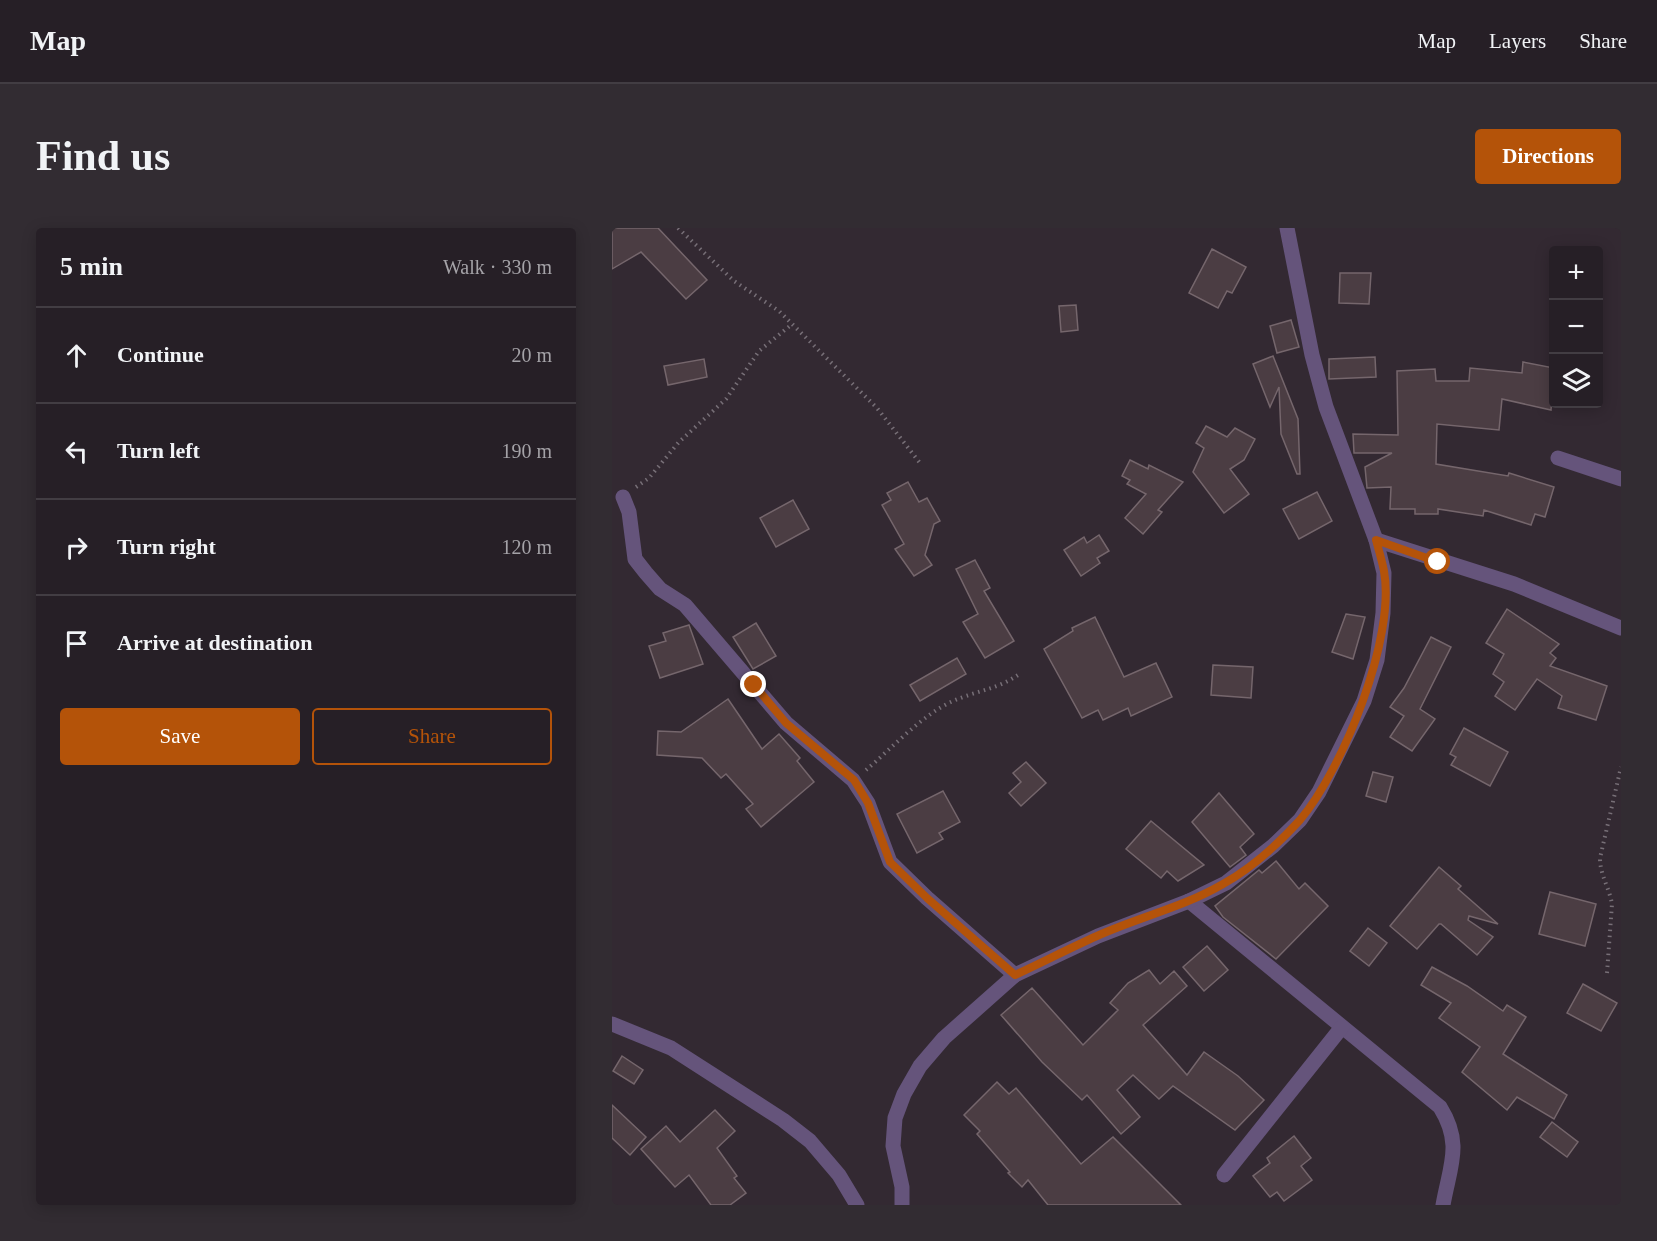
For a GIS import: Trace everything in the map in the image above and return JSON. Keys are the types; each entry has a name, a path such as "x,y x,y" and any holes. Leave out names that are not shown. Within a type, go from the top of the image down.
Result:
{"street":[{"path":"902,1205 902,1187 893,1146 895,1118 904,1094 920,1066 944,1038 1015,975 1098,936 1189,902 1226,884 1273,846 1300,820 1319,792 1364,701 1377,660 1384,573 1376,540 1337,443 1323,397 1312,356 1287,228"},
{"path":"1558,458 1621,479"},
{"path":"623,497 629,512 635,559 646,573 660,589 692,612 786,723 854,780 868,803 890,862 927,898 1015,975"},
{"path":"1376,540 1514,584 1621,628"},
{"path":"1189,902 1440,1107 1450,1124 1455,1143 1443,1205"},
{"path":"612,1024 671,1048 783,1120 810,1142 839,1175 857,1205"},
{"path":"1224,1175 1342,1027"}],"path":[{"path":"678,228 734,281 761,297 877,408 920,463"},
{"path":"623,497 649,478 679,442 726,399 759,351 791,325"},
{"path":"854,780 927,718 952,701 989,691 1021,673"},
{"path":"1607,973 1612,904 1600,870 1600,858 1621,766"}],"building":[{"path":"612,228 658,228 707,280 686,299 641,252 612,269"},
{"path":"1212,249 1246,267 1232,293 1227,291 1218,308 1189,293"},
{"path":"1340,273 1371,273 1369,304 1339,303"},
{"path":"1076,305 1078,330 1061,332 1059,306"},
{"path":"1291,320 1299,347 1277,353 1270,326"},
{"path":"1273,356 1298,419 1300,474 1297,474 1281,434 1279,387 1270,407 1253,364"},
{"path":"1375,357 1376,377 1329,379 1329,359"},
{"path":"704,359 707,377 668,385 664,366"},
{"path":"1523,362 1549,367 1549,408 1551,410 1502,399 1499,430 1437,424 1436,464 1508,476 1509,473 1554,487 1545,517 1535,514 1531,525 1484,510 1483,516 1438,509 1438,514 1415,514 1415,509 1390,509 1391,487 1367,488 1365,467 1392,453 1354,453 1353,434 1398,435 1397,371 1435,369 1436,381 1469,381 1470,368 1522,373"},
{"path":"1206,426 1227,437 1235,428 1255,439 1244,460 1230,469 1249,494 1224,513 1193,472 1204,448 1196,443"},
{"path":"1130,460 1148,469 1149,465 1183,482 1158,510 1162,512 1143,534 1125,518 1146,494 1127,484 1130,480 1122,476"},
{"path":"908,482 919,502 927,498 940,521 934,524 925,555 932,565 914,576 895,549 904,544 882,505 891,500 887,493"},
{"path":"1317,492 1332,521 1299,539 1283,509"},
{"path":"793,500 809,529 776,547 760,518"},
{"path":"1099,535 1109,551 1097,558 1100,563 1081,576 1064,550 1084,537 1087,543"},
{"path":"975,560 990,588 984,591 1014,641 985,658 963,622 978,614 956,569"},
{"path":"1507,609 1559,644 1550,653 1556,658 1550,666 1607,686 1596,720 1558,708 1562,696 1537,679 1515,710 1495,696 1504,682 1493,674 1504,654 1486,643"},
{"path":"1346,614 1365,617 1353,659 1332,652"},
{"path":"1095,617 1124,677 1156,663 1172,697 1131,716 1128,708 1103,720 1098,710 1082,718 1044,649 1073,631 1072,628"},
{"path":"756,623 776,656 753,669 733,637"},
{"path":"689,625 703,664 660,678 649,646 666,641 663,633"},
{"path":"1431,637 1451,647 1420,709 1435,719 1412,751 1390,737 1404,716 1390,707 1404,688"},
{"path":"957,658 966,674 920,701 910,685"},
{"path":"1213,665 1253,667 1251,698 1211,695"},
{"path":"728,699 762,749 779,734 800,758 797,761 814,782 761,827 746,809 753,804 726,774 721,778 702,758 657,755 658,731 681,732"},
{"path":"1464,728 1508,752 1490,786 1451,765 1456,757 1450,754"},
{"path":"1026,762 1046,783 1021,806 1009,793 1021,782 1013,773"},
{"path":"1373,772 1393,777 1386,802 1366,796"},
{"path":"943,791 960,822 939,833 943,839 917,853 897,814"},
{"path":"1219,793 1254,834 1240,847 1246,855 1230,867 1192,822"},
{"path":"1151,821 1204,865 1178,881 1167,871 1161,878 1126,849"},
{"path":"1276,861 1299,889 1305,883 1328,906 1276,959 1223,917 1215,906 1259,870 1262,873"},
{"path":"1439,867 1461,886 1458,889 1498,924 1469,916 1468,920 1493,937 1477,955 1441,924 1417,949 1390,926"},
{"path":"1550,892 1596,904 1585,946 1539,934"},
{"path":"1368,928 1387,943 1369,966 1350,951"},
{"path":"1207,946 1228,970 1204,991 1183,967"},
{"path":"1432,967 1467,986 1503,1011 1507,1005 1526,1017 1503,1054 1567,1095 1554,1119 1517,1097 1507,1110 1462,1072 1480,1047 1439,1018 1451,1003 1421,985"},
{"path":"1149,970 1160,984 1174,971 1187,986 1143,1025 1187,1075 1204,1052 1238,1076 1264,1100 1235,1130 1173,1086 1159,1099 1133,1075 1117,1090 1140,1117 1121,1134 1087,1095 1082,1100 1042,1062 1001,1015 1032,988 1083,1045 1118,1010 1110,1003 1128,983"},
{"path":"1583,984 1617,1003 1601,1031 1567,1013"},
{"path":"622,1056 643,1070 634,1084 613,1071"},
{"path":"997,1082 1009,1094 1016,1088 1081,1164 1113,1137 1181,1205 1048,1205 1028,1180 1022,1187 1008,1173 1010,1172 977,1134 980,1131 964,1115"},
{"path":"612,1105 646,1137 630,1155 612,1138"},
{"path":"715,1110 735,1131 717,1148 737,1176 734,1178 746,1193 730,1205 711,1205 689,1175 675,1187 641,1149 666,1126 680,1142"},
{"path":"1552,1122 1578,1142 1567,1157 1540,1137"},
{"path":"1294,1136 1311,1158 1301,1166 1312,1180 1284,1201 1277,1192 1270,1197 1253,1176 1270,1163 1267,1158"}],"route":[{"path":"754,685 786,723 854,780 868,803 890,862 927,898 1015,975 1098,936 1189,902 1226,884 1273,846 1300,820 1319,792 1364,701 1377,660 1383,613 1384,573 1376,540 1438,562"}]}
